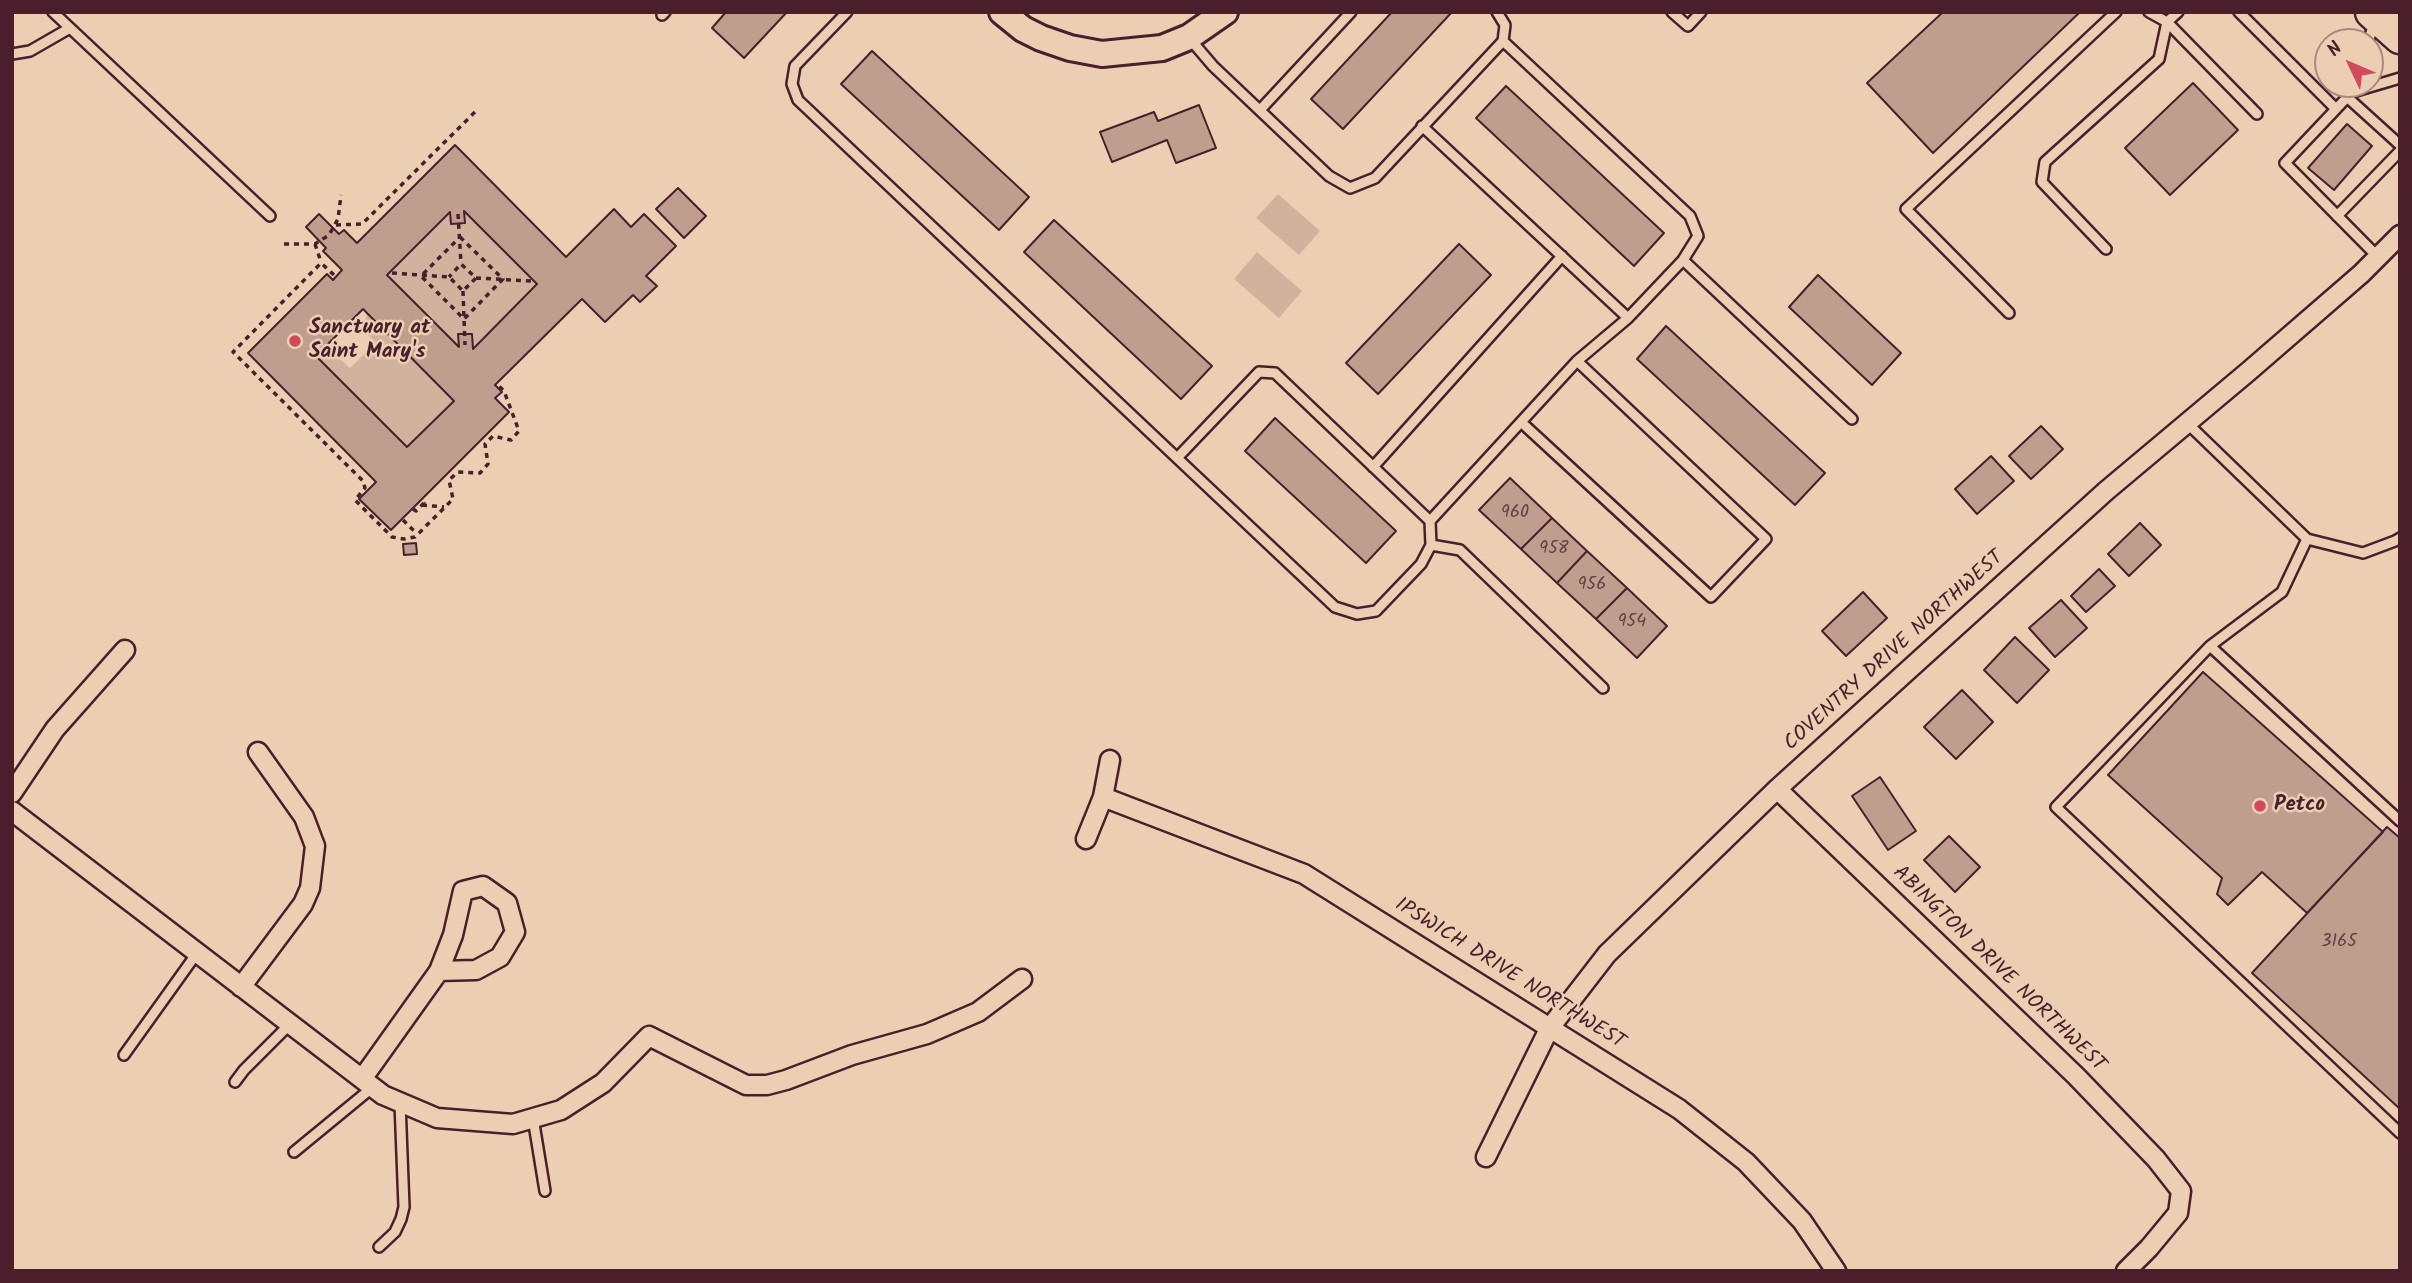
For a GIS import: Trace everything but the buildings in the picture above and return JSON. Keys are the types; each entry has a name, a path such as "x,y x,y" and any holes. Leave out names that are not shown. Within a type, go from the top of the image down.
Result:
{"highway":[{"path":"2372,23 2400,37"}],"street":[{"path":"1002,12 1023,29 1041,38 1070,48 1102,54 1162,48 1189,37 1225,12"},
{"name":"COVENTRY DRIVE NORTHWEST","path":"1486,1157 1549,1029 1607,954 1777,789 2106,491 2260,363 2400,235"},
{"path":"12,793 55,729 125,650"},
{"path":"241,987 303,904 310,888 315,846 304,817 258,752"},
{"path":"1086,839 1103,797 1110,760"},
{"name":"ABINGTON DRIVE NORTHWEST","path":"1777,789 2076,1076 2156,1158 2180,1191 2178,1213 2126,1271"},
{"name":"IPSWICH DRIVE NORTHWEST","path":"1103,797 1304,874 1679,1109 1746,1162 1802,1221 1836,1271"},
{"path":"12,811 383,1095 437,1118 513,1124 561,1110 603,1083 649,1036 746,1085 767,1085 852,1055 927,1034 978,1012 1022,979"},
{"path":"367,1083 439,971 453,935 463,891 483,886 507,903 515,932 500,957 476,970 439,971"}],"lane":[{"path":"53,12 270,216"},
{"path":"847,12 796,66 792,84 798,100 1177,458 1335,607 1357,614 1376,611 1421,564 1431,544 1430,521 1275,373 1259,372 1177,458"},
{"path":"1259,110 1351,12"},
{"path":"1189,37 1213,65 1329,176 1350,188 1375,178 1503,41 1505,25 1497,12"},
{"path":"1672,12 1688,26 1701,12"},
{"path":"2009,313 1906,209 2116,12"},
{"path":"2149,12 2167,22 2257,114"},
{"path":"2106,249 2042,182 2045,162 2159,59 2167,22 2178,12"},
{"path":"2239,12 2336,109"},
{"path":"12,54 30,51 70,28"},
{"path":"1430,521 1577,361 1628,318 1683,260 1698,236 1690,216 1503,41"},
{"path":"2345,98 2285,163 2378,257"},
{"path":"2337,216 2400,148 2357,98"},
{"path":"1422,126 1628,318"},
{"path":"1373,467 1562,256"},
{"path":"1683,260 1852,419"},
{"path":"1521,422 1712,597 1757,549 1766,539 1577,361"},
{"path":"2187,423 2307,539 2363,553 2400,538"},
{"path":"2307,539 2282,592 2210,646 2056,807 2400,1133"},
{"path":"1431,544 1460,550 1603,688"},
{"path":"2210,646 2400,821"},
{"path":"124,1055 197,953"},
{"path":"235,1082 243,1070 290,1024"},
{"path":"294,1152 367,1083"},
{"path":"379,1247 395,1232 404,1207 400,1102"},
{"path":"533,1118 545,1191"}],"path":[{"path":"336,225 362,224 476,111"},
{"path":"285,244 315,244 329,235 336,225 341,195"},
{"path":"449,277 461,264 458,214"},
{"path":"421,276 460,237"},
{"path":"460,237 503,279"},
{"path":"315,244 321,263 334,275"},
{"path":"321,263 233,352 363,481 365,488 355,500 392,537 404,539 418,534 453,499 449,480 458,472 480,473 488,464 485,444 493,436 511,440 519,432 504,391 498,385"},
{"path":"461,264 476,278 530,281"},
{"path":"393,274 449,277 463,291 465,345"},
{"path":"421,276 464,319"},
{"path":"463,291 476,278"},
{"path":"464,319 503,279"},
{"path":"413,509 416,511 422,503 445,507"},
{"path":"403,520 418,534"}],"shaded area":[{"path":"1278,194 1320,231 1299,255 1256,218"},
{"path":"464,211 537,284 473,349 472,334 459,335 459,347 387,275 450,212 451,224 464,223"},
{"path":"1257,252 1302,291 1279,318 1234,279"},
{"path":"366,312 454,401 407,447 318,358 340,359 350,368 376,342 366,333"}],"place":[{"name":"Sanctuary at Saint Mary's","path":"295,341"},
{"name":"Petco","path":"2260,806"}]}
